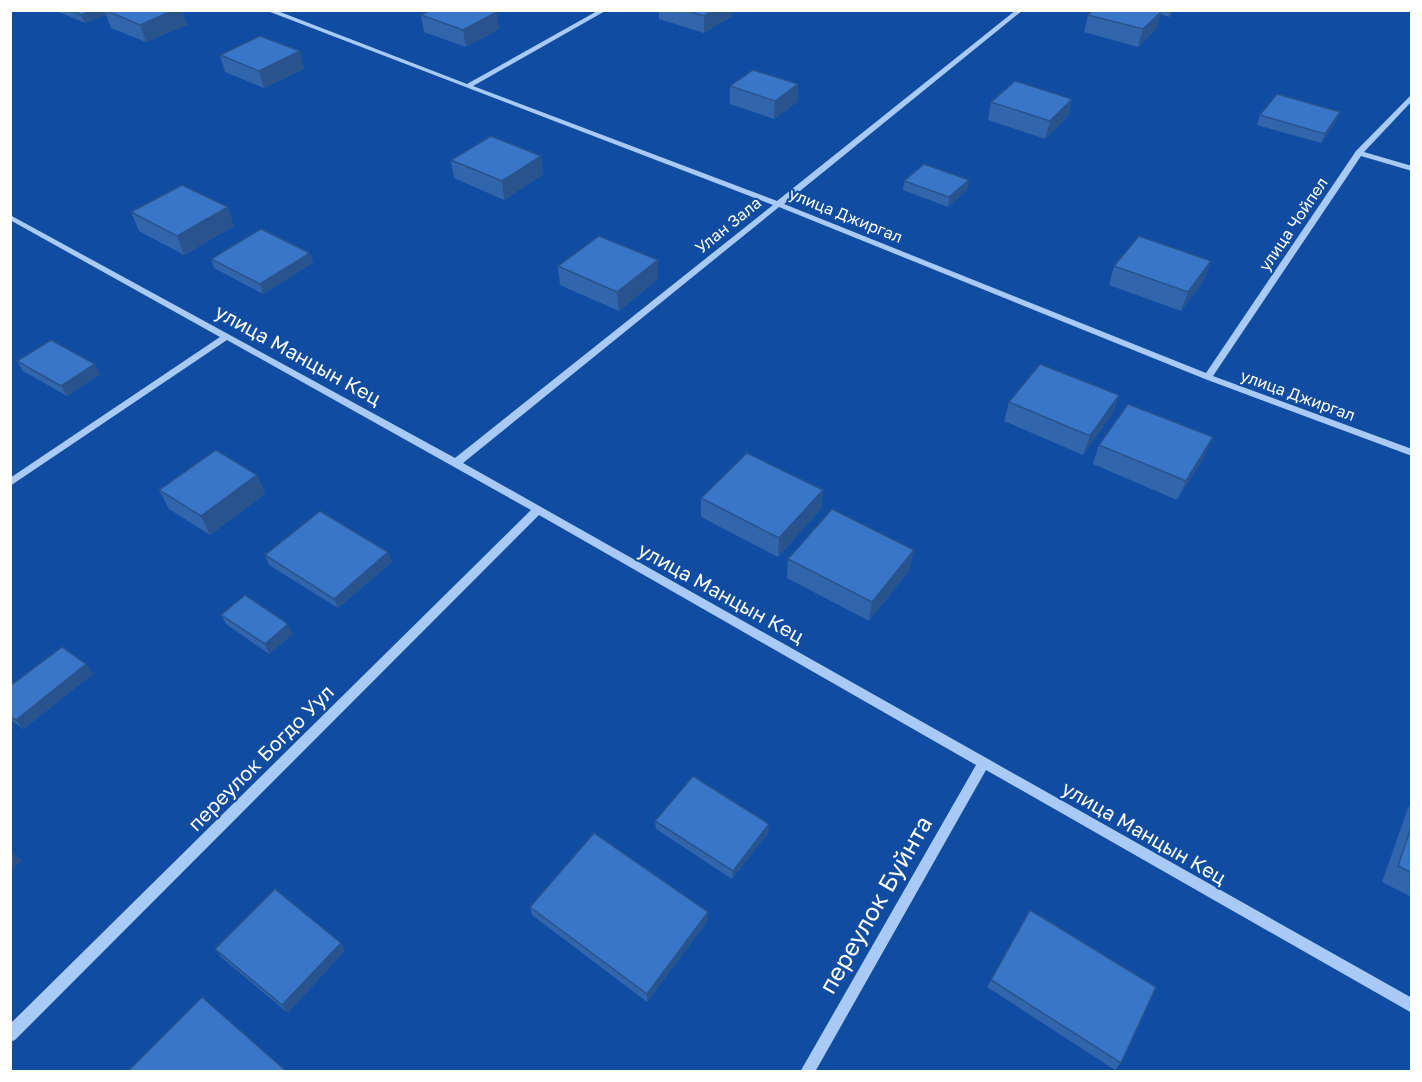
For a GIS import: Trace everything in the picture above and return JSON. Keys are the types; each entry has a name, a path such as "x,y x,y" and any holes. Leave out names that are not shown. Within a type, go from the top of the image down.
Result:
{"street":[{"name":"улица Джиргал","path":"268,10 778,204 1208,377 1412,453"},
{"path":"468,86 604,10"},
{"name":"Улан Зала","path":"456,463 1020,10"},
{"name":"улица Чойпел","path":"1208,377 1359,153 1412,96"},
{"path":"1359,153 1412,169"},
{"name":"улица Манцын Кец","path":"10,217 456,463 1412,1006"},
{"path":"10,483 227,336"},
{"name":"переулок Богдо Уул","path":"10,1035 538,510"},
{"name":"переулок Буйнта","path":"807,1071 984,762"}],"building":[{"path":"71,10 92,10 81,15"},
{"path":"105,10 174,10 140,25"},
{"path":"430,10 493,10 497,12 463,30 421,15"},
{"path":"685,10 714,10 704,16"},
{"path":"1093,10 1156,10 1161,12 1143,29 1088,15"},
{"path":"260,36 300,51 259,71 220,55"},
{"path":"753,70 798,84 775,101 730,86"},
{"path":"1015,81 1072,99 1050,121 991,102"},
{"path":"1277,94 1340,112 1325,134 1260,115"},
{"path":"491,136 541,156 502,181 451,160"},
{"path":"924,164 969,180 949,197 904,181"},
{"path":"182,185 228,207 177,236 131,212"},
{"path":"261,229 310,253 260,284 211,259"},
{"path":"599,236 658,260 617,292 558,266"},
{"path":"1139,236 1211,261 1188,292 1114,266"},
{"path":"51,340 95,364 61,386 17,361"},
{"path":"1040,364 1119,395 1090,436 1009,402"},
{"path":"1128,404 1213,437 1186,481 1099,445"},
{"path":"216,450 257,475 201,516 159,490"},
{"path":"747,453 823,490 779,538 701,498"},
{"path":"832,509 914,550 872,602 788,559"},
{"path":"320,511 388,552 334,599 265,555"},
{"path":"245,595 288,624 265,644 221,615"},
{"path":"62,647 86,664 16,720 10,716 10,686"},
{"path":"693,776 769,824 733,871 655,821"},
{"path":"1412,825 1412,873 1398,866"},
{"path":"594,833 708,912 647,994 530,907"},
{"path":"275,889 341,943 282,1005 215,949"},
{"path":"1030,910 1156,987 1121,1063 991,980"},
{"path":"202,997 285,1070 128,1071"}]}
